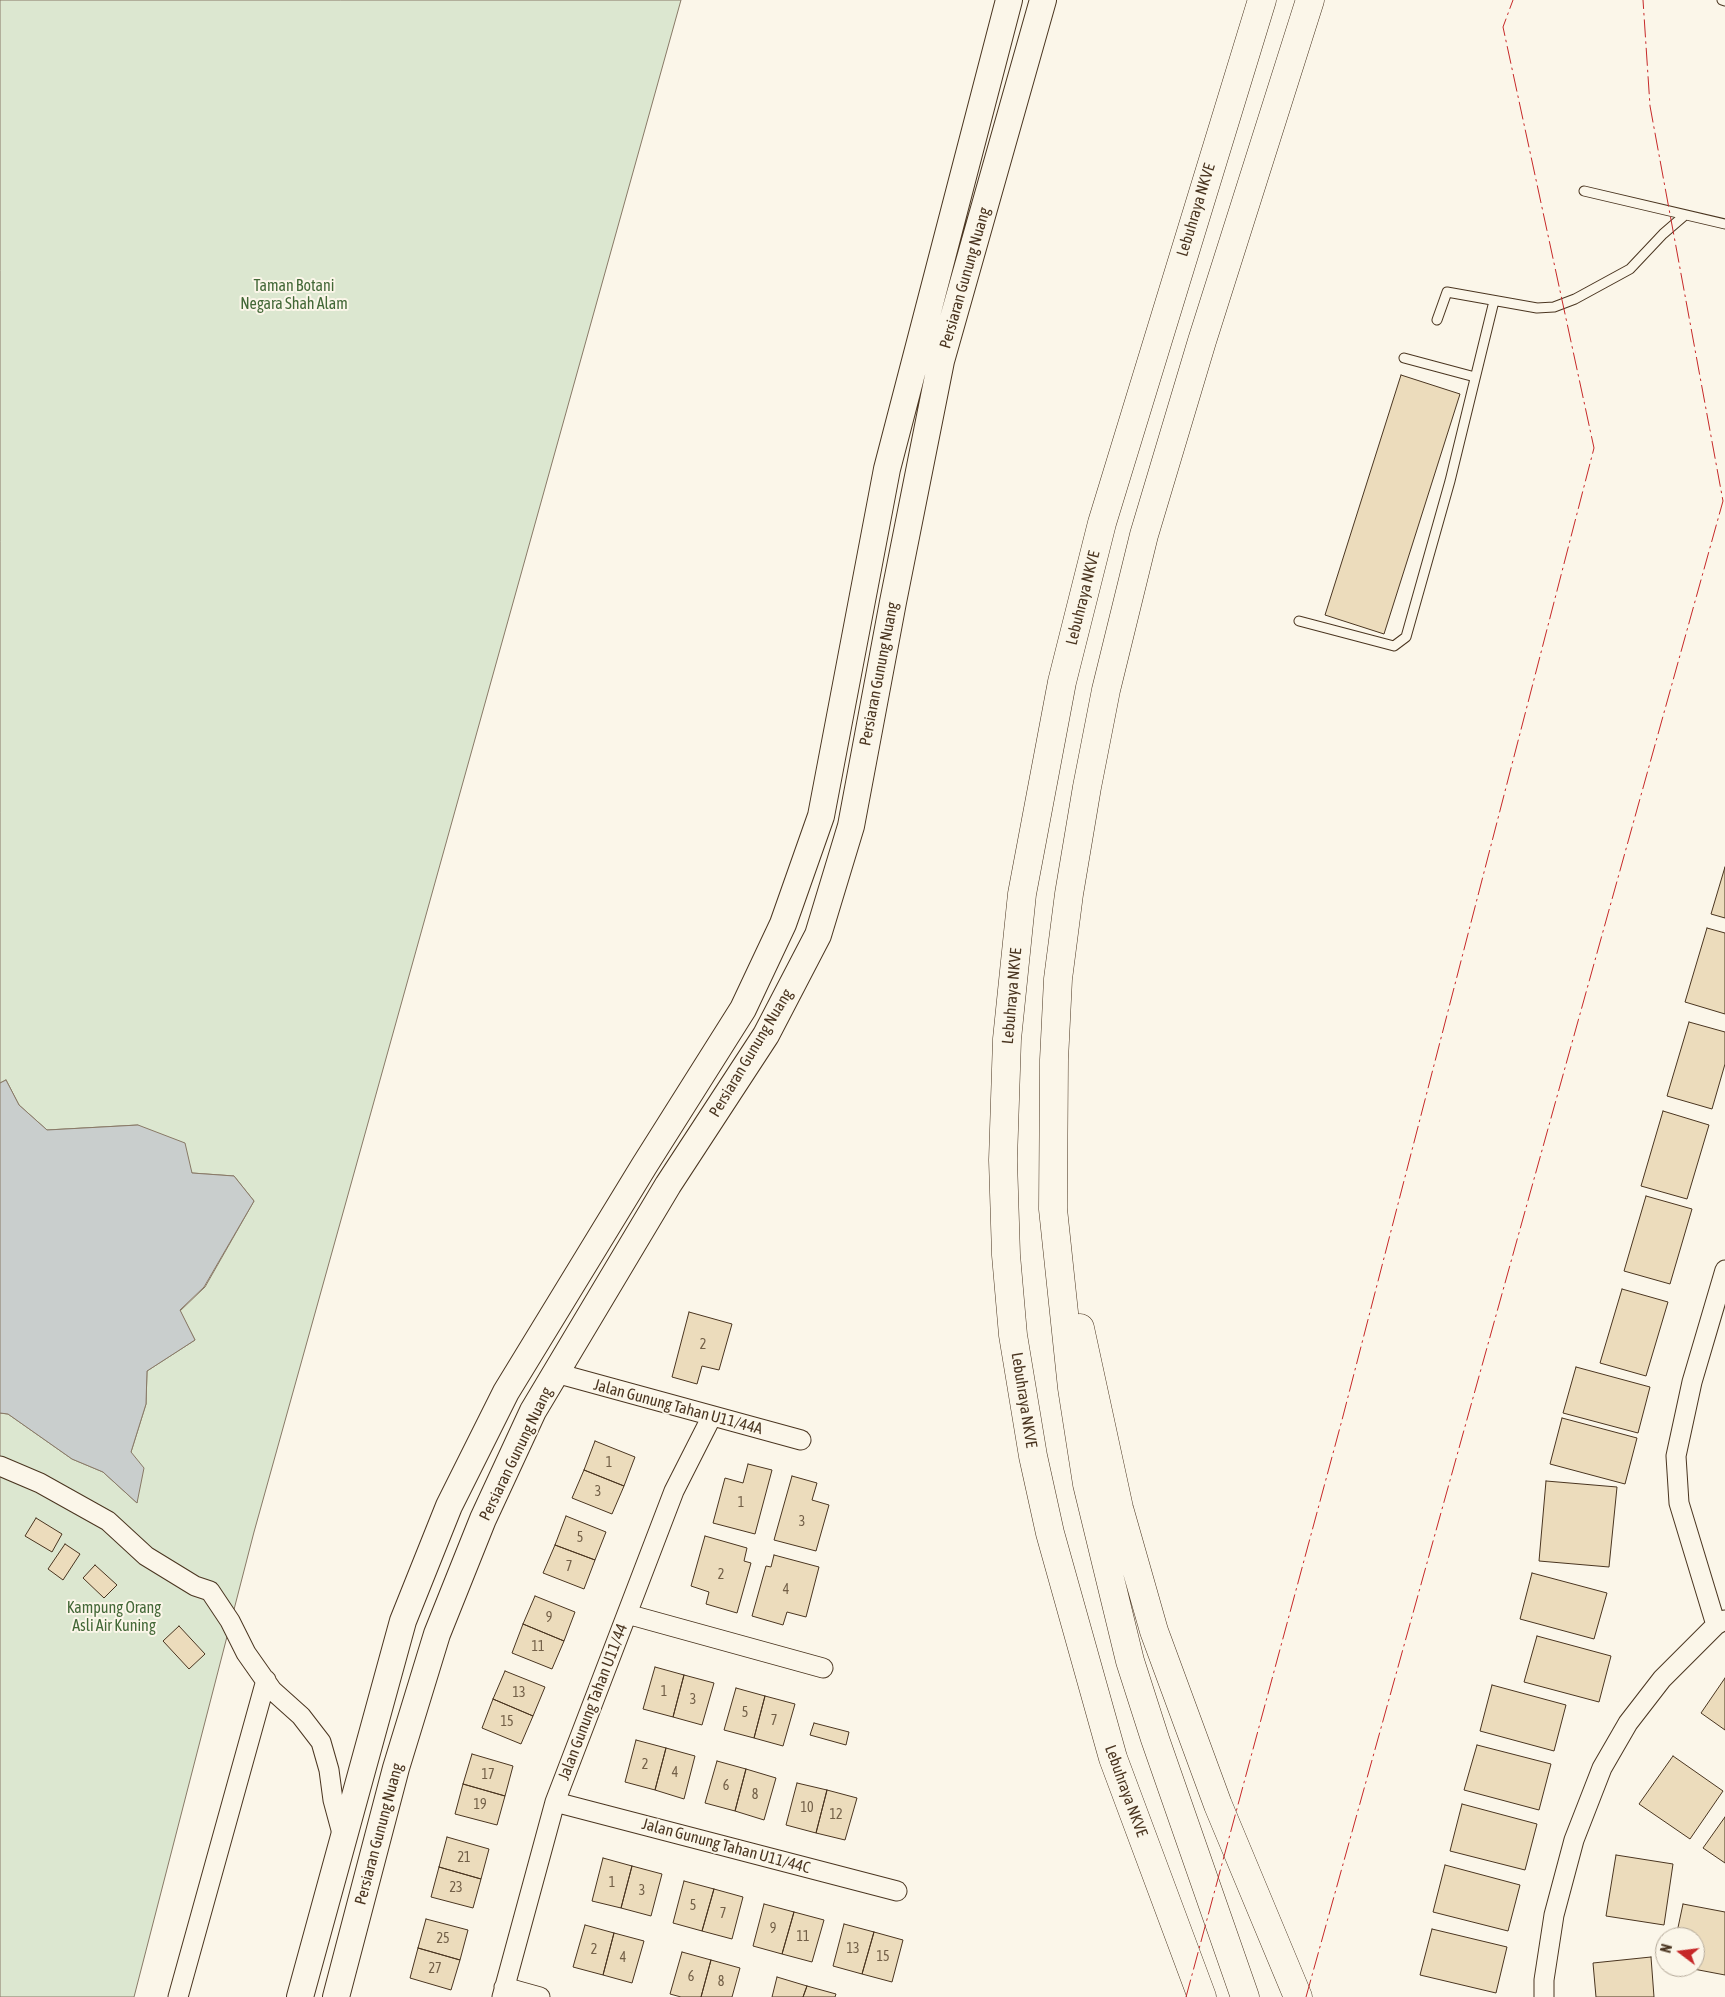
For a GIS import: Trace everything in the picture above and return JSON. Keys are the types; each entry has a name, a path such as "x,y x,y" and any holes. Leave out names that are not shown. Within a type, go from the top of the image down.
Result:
{"highway":[{"name":"Lebuhraya NKVE","path":"1202,1997 1113,1758 1050,1533 1033,1456 1013,1335 1006,1255 1003,1160 1007,1039 1022,894 1062,682 1102,523 1262,0"},
{"path":"1245,1997 1155,1739 1130,1661 1087,1484 1072,1388 1053,1209 1054,1060 1058,979 1074,865 1106,690 1144,535 1205,332 1310,0"},
{"path":"1053,1209 1119,1508 1154,1631 1218,1805 1298,1997"}],"street":[{"name":"Persiaran Gunung Nuang","path":"300,1997 403,1621 448,1506 506,1392 644,1166 743,1009 783,924 820,816 886,469 1009,0"},
{"name":"Persiaran Gunung Nuang","path":"336,1997 396,1768 437,1634 483,1519 533,1411 668,1185 766,1035 818,935 851,826 941,361 1043,0"},
{"path":"1544,1997 1544,1980 1554,1915 1574,1840 1602,1768 1628,1723 1662,1680 1721,1622 1679,1503 1676,1456 1692,1382 1725,1270"},
{"name":"Jalan Gunung Tahan U11/44A","path":"556,1373 800,1440"},
{"name":"Jalan Gunung Tahan U11/44","path":"503,1992 555,1802 674,1491 712,1416"},
{"path":"0,1466 40,1483 108,1521 146,1556 195,1586 210,1591 230,1621 246,1652 272,1690 301,1716 321,1742 343,1838"},
{"path":"627,1614 823,1668"},
{"path":"178,1997 266,1680"},
{"name":"Jalan Gunung Tahan U11/44C","path":"555,1802 897,1891"},
{"path":"503,1992 540,1997"}],"lane":[{"path":"1584,191 1725,224"},
{"path":"1437,320 1446,292 1537,308 1554,307 1575,299 1630,269 1685,215"},
{"path":"1300,621 1394,646 1406,637 1450,481 1494,300"},
{"path":"1404,358 1475,377"}],"green space":[{"name":"Taman Botani Negara Shah Alam","path":"0,0 681,0 254,1532 134,1997 0,1997 0,1413 8,1414 72,1459 103,1472 137,1503 131,1452 146,1404 147,1371 195,1340 180,1311 205,1287 254,1201 234,1176 192,1173 138,1125 47,1130 19,1105 6,1080 0,1083"}],"shaded area":[{"path":"6,1080 19,1105 47,1130 138,1125 185,1143 192,1173 234,1176 254,1201 204,1287 180,1310 195,1340 147,1371 146,1404 131,1452 144,1468 137,1503 103,1472 72,1459 8,1414 0,1413 0,1083"}],"building":[{"path":"1401,375 1460,394 1384,634 1325,615"},
{"path":"1725,867 1725,918 1711,914"},
{"path":"1707,928 1725,933 1725,1014 1685,1002"},
{"path":"1689,1022 1725,1032 1725,1064 1712,1109 1667,1096"},
{"path":"1663,1111 1709,1125 1687,1199 1641,1186"},
{"path":"1646,1196 1692,1209 1670,1284 1624,1271"},
{"path":"1622,1289 1668,1302 1646,1376 1600,1363"},
{"path":"689,1312 732,1324 719,1370 702,1366 697,1384 672,1377"},
{"path":"1576,1367 1650,1387 1638,1433 1563,1413"},
{"path":"1562,1418 1637,1438 1625,1484 1550,1464"},
{"path":"595,1441 635,1457 624,1486 584,1470"},
{"path":"748,1464 772,1470 755,1534 713,1523 725,1478 743,1483"},
{"path":"584,1470 624,1486 612,1514 572,1498"},
{"path":"792,1476 817,1483 812,1500 829,1505 816,1551 774,1540"},
{"path":"1546,1481 1617,1487 1609,1567 1539,1561"},
{"path":"566,1516 606,1532 595,1560 555,1545"},
{"path":"36,1518 62,1534 52,1552 25,1536"},
{"path":"705,1536 747,1548 744,1561 751,1563 737,1613 706,1604 709,1592 691,1586"},
{"path":"65,1544 80,1554 63,1580 48,1569"},
{"path":"555,1545 595,1560 584,1589 543,1573"},
{"path":"774,1555 819,1567 806,1617 787,1612 783,1625 752,1616 766,1566 771,1567"},
{"path":"95,1565 117,1585 104,1598 83,1578"},
{"path":"1532,1573 1607,1593 1594,1639 1520,1619"},
{"path":"535,1596 575,1612 564,1641 523,1624"},
{"path":"523,1624 564,1641 552,1669 512,1653"},
{"path":"179,1626 205,1654 189,1669 163,1641"},
{"path":"1537,1636 1611,1656 1599,1702 1524,1682"},
{"path":"655,1667 684,1675 673,1717 643,1709"},
{"path":"505,1671 545,1687 533,1716 493,1699"},
{"path":"684,1675 714,1683 702,1725 673,1717"},
{"path":"1725,1678 1725,1730 1701,1713"},
{"path":"1492,1685 1566,1705 1554,1751 1480,1731"},
{"path":"736,1688 765,1696 754,1738 724,1730"},
{"path":"765,1696 795,1704 783,1746 754,1738"},
{"path":"493,1699 533,1716 521,1744 482,1728"},
{"path":"814,1723 849,1732 846,1745 810,1735"},
{"path":"636,1740 666,1748 655,1790 625,1782"},
{"path":"1477,1745 1551,1764 1539,1810 1464,1790"},
{"path":"666,1748 695,1756 684,1799 655,1790"},
{"path":"472,1754 513,1766 505,1796 463,1784"},
{"path":"1673,1756 1723,1791 1690,1839 1639,1804"},
{"path":"717,1761 746,1769 735,1811 705,1803"},
{"path":"746,1769 776,1778 764,1820 735,1811"},
{"path":"797,1783 827,1790 816,1833 786,1825"},
{"path":"463,1784 505,1796 497,1825 455,1814"},
{"path":"827,1790 857,1798 845,1840 816,1833"},
{"path":"1462,1804 1537,1824 1525,1870 1450,1851"},
{"path":"1725,1817 1725,1863 1703,1848"},
{"path":"447,1837 489,1849 481,1879 439,1867"},
{"path":"1616,1855 1673,1864 1664,1925 1606,1916"},
{"path":"603,1858 632,1866 621,1908 592,1901"},
{"path":"1445,1865 1520,1885 1508,1931 1433,1912"},
{"path":"632,1866 662,1874 651,1916 621,1908"},
{"path":"439,1867 481,1879 473,1908 431,1897"},
{"path":"684,1881 714,1889 702,1931 673,1923"},
{"path":"714,1889 743,1897 732,1939 702,1931"},
{"path":"764,1904 794,1912 782,1954 753,1946"},
{"path":"1683,1904 1725,1912 1725,1975 1705,1971 1705,1927 1678,1927"},
{"path":"794,1912 824,1920 812,1962 782,1954"},
{"path":"426,1919 468,1930 460,1960 418,1948"},
{"path":"844,1924 874,1932 862,1974 833,1966"},
{"path":"585,1925 614,1933 603,1975 573,1967"},
{"path":"1432,1929 1507,1947 1496,1993 1420,1975"},
{"path":"874,1932 903,1940 892,1982 862,1974"},
{"path":"614,1933 644,1941 632,1983 603,1975"},
{"path":"418,1948 460,1960 451,1990 410,1978"},
{"path":"682,1952 711,1960 701,1997 681,1997 670,1994"},
{"path":"1651,1957 1654,1997 1596,1997 1593,1963"},
{"path":"711,1960 740,1968 732,1997 701,1997"},
{"path":"777,1977 807,1986 803,1997 772,1997"},
{"path":"807,1986 836,1994 835,1997 803,1997"}],"power":[{"path":"1186,1997 1342,1420 1594,448 1503,27 1513,0"},
{"path":"1306,1997 1723,501 1650,106 1643,0"}],"park label":[{"name":"Kampung Orang Asli Air Kuning","path":"114,1617"}]}
